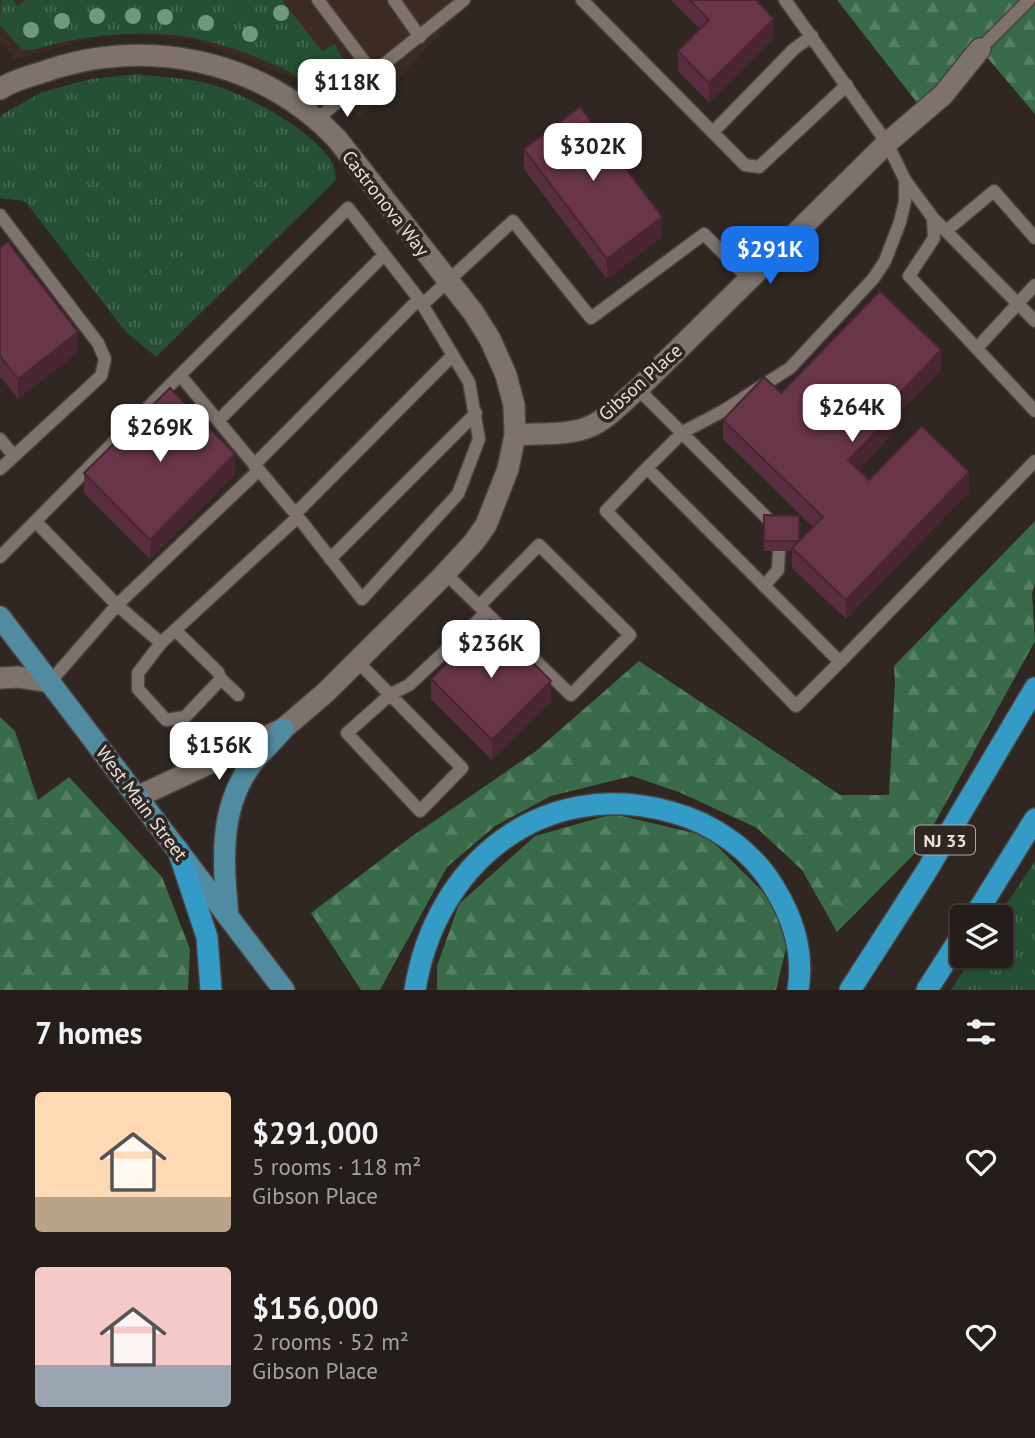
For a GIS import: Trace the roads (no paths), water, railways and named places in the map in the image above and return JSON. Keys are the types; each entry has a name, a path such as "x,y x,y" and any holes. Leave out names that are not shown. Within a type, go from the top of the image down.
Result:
{"highway":[{"name":"NJ 33","path":"850,990 933,861 1035,688"},
{"path":"415,990 425,947 434,924 460,881 479,860 497,843 521,827 547,815 574,807 603,803 628,803 681,814 721,834 747,854 769,878 786,907 799,951 798,990"},
{"path":"981,905 1035,819"},
{"path":"178,850 207,937 211,990"},
{"path":"928,990 950,954"}],"main road":[{"name":"West Main Street","path":"0,617 284,990"},
{"path":"228,916 223,859 229,806 252,763 284,729"}],"street":[{"name":"Gibson Place","path":"515,435 577,430 591,426 608,415 638,389 887,143 943,95 980,49"},
{"name":"Castronova Way","path":"2,84 57,66 86,60 120,56 178,57 240,74 292,99 318,118 337,139 490,339 506,375 514,405 515,435"},
{"path":"138,797 284,729 325,693 445,573 486,525 500,492 515,435"},
{"path":"0,678 18,677 50,682"}],"lane":[{"path":"318,0 373,73"},
{"path":"394,0 420,37"},
{"path":"318,118 464,0"},
{"path":"582,0 745,165 760,167 847,85"},
{"path":"785,0 887,143 905,180 933,218 1035,321"},
{"path":"980,49 1029,0"},
{"path":"713,132 794,49 812,36"},
{"path":"905,180 905,201 900,222 885,261 873,279 790,368 723,411 683,432 606,510 796,706 1035,461"},
{"path":"946,231 993,191 1035,238"},
{"path":"0,557 180,374 348,208 421,302 470,382 479,439 458,494 362,599 180,374"},
{"path":"0,215 98,343 105,359 101,376 0,469"},
{"path":"933,218 934,238 909,276 1035,411"},
{"path":"50,682 117,605 421,302 447,282 513,221 592,318 704,234 748,278"},
{"path":"218,421 384,255"},
{"path":"977,348 1035,285"},
{"path":"221,679 185,718 166,720 138,689 138,673 161,643 296,516 453,355"},
{"path":"638,389 775,526"},
{"path":"330,559 476,413"},
{"path":"0,439 14,456"},
{"path":"647,468 840,662"},
{"path":"35,522 117,605 161,643"},
{"path":"357,661 391,694 462,768 420,811 347,733 391,694 409,685 483,609 539,545 629,631 630,635 571,695 483,609 445,573"},
{"path":"764,586 778,570 779,551"},
{"path":"174,630 238,695"}]}
